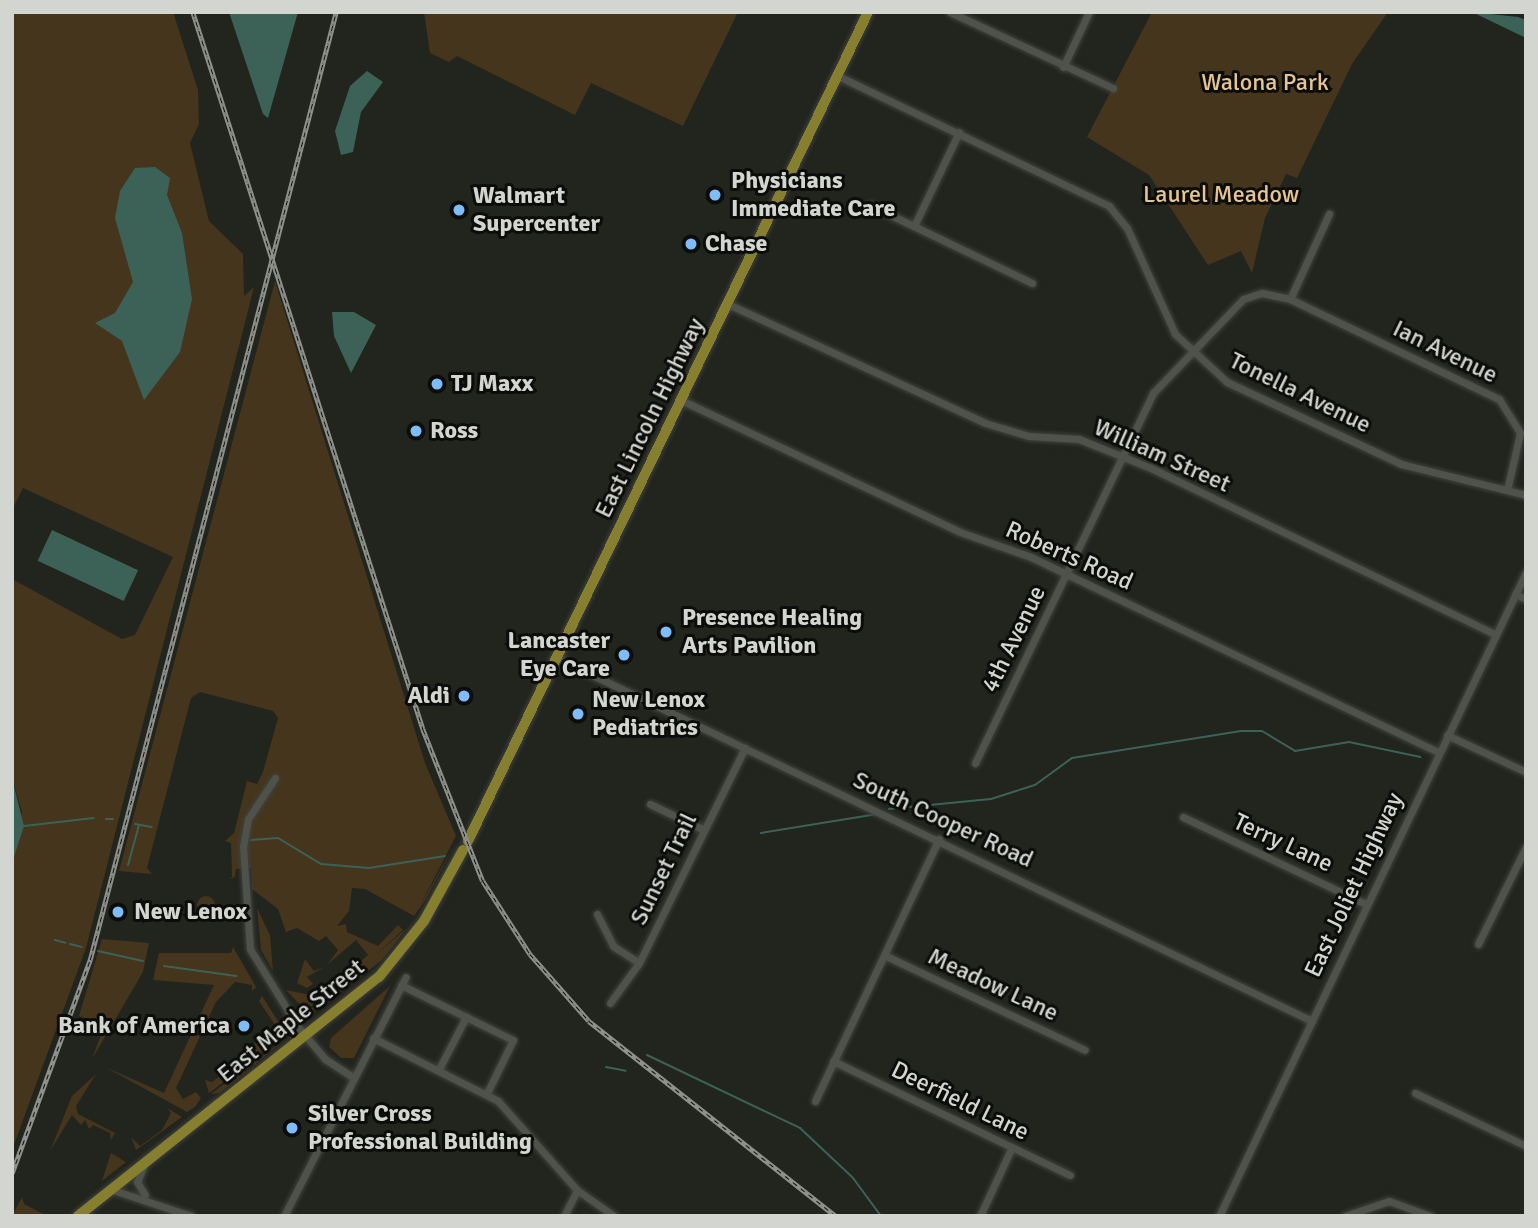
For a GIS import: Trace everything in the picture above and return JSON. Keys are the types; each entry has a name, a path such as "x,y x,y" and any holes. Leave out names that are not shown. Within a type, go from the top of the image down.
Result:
{"main road":[{"name":"East Lincoln Highway","path":"465,846 683,401 868,12"},
{"name":"East Maple Street","path":"78,1216 308,1038 404,949 465,846"}],"street":[{"path":"950,12 1113,88"},
{"path":"1063,67 1089,12"},
{"name":"Tonella Avenue","path":"838,76 1109,206 1127,228 1166,319 1190,350 1227,382 1401,464 1508,486 1526,495"},
{"path":"914,226 959,132"},
{"path":"870,205 1032,283"},
{"path":"1290,299 1329,214"},
{"name":"Ian Avenue","path":"1190,350 1242,299 1262,293 1290,299 1499,399 1520,433 1508,486"},
{"name":"William Street","path":"728,304 985,424 1029,436 1079,439 1123,456 1496,635"},
{"name":"4th Avenue","path":"975,763 1153,393 1190,350"},
{"name":"Roberts Road","path":"683,401 960,533 1067,574 1438,752"},
{"name":"East Joliet Highway","path":"1219,1216 1526,572"},
{"path":"1515,594 1526,599"},
{"name":"South Cooper Road","path":"557,657 1312,1021"},
{"path":"1447,735 1526,772"},
{"name":"Sunset Trail","path":"610,1003 639,963 745,748"},
{"path":"275,778 248,819 243,846 250,950 308,1038 353,1077"},
{"path":"650,804 704,830"},
{"name":"Terry Lane","path":"1183,817 1366,904"},
{"path":"815,1101 939,839"},
{"path":"1478,944 1526,847"},
{"path":"597,914 614,946 639,963"},
{"name":"Meadow Lane","path":"884,955 1085,1050"},
{"path":"285,1216 353,1077 406,977"},
{"path":"401,985 513,1040 487,1093"},
{"path":"439,1069 466,1017"},
{"path":"373,1038 487,1093 577,1190 614,1216"},
{"name":"Deerfield Lane","path":"833,1062 1070,1175"},
{"path":"1415,1093 1526,1146"},
{"path":"980,1216 1012,1147"},
{"path":"143,1166 137,1182 145,1196"},
{"path":"111,1190 145,1196 191,1216"},
{"path":"564,1216 577,1190"},
{"path":"1345,1216 1389,1201 1430,1216"}],"green space":[{"path":"12,12 173,12 198,90 199,124 190,143 209,221 243,254 244,296 254,287 86,948 12,1150 12,864 22,812 12,778 12,579 122,639 135,635 173,557 23,488 12,510"},
{"path":"424,12 738,12 683,126 591,83 575,115 457,56 449,62 430,53"},
{"name":"Walona Park","path":"1152,12 1388,12 1352,64 1297,178 1286,174 1265,218 1252,273 1241,251 1208,265 1149,175 1087,137"},
{"path":"275,281 425,763 456,836 420,906 458,838 426,899 414,916 365,889 352,888 349,911 337,926 346,924 347,932 378,946 398,925 403,930 343,984 339,980 368,955 356,940 327,965 338,950 326,936 319,941 297,928 286,932 278,909 252,889 251,868 236,869 235,877 227,880 232,877 231,843 225,841 234,833 247,781 257,784 263,772 278,718 273,711 200,692 191,698 147,868 152,874 119,871"},
{"path":"202,896 210,896 215,905 213,912 202,914 197,909 197,901"},
{"path":"257,908 270,935 273,971 261,950"},
{"path":"407,928 382,960 311,1015 310,1010"},
{"path":"102,939 149,943 143,972 92,1059 105,1024 79,1016"},
{"path":"233,947 256,987 252,991 252,985 235,982 216,1002 176,1088 183,1099 196,1092 201,1098 195,1107 187,1112 105,1067 164,1093 214,985 153,980 159,953 231,953"},
{"path":"305,959 314,971 324,967 307,977 313,984 307,988 297,983"},
{"path":"336,982 340,987 305,1010 286,990 319,997"},
{"path":"390,986 354,1058 341,1058 329,1047 331,1038"},
{"path":"262,996 287,1035 209,1093 205,1080 212,1082 231,1068 229,1062 235,1065 256,1049 254,1043 260,1046 279,1031 259,1001"},
{"path":"288,1037 220,1093 212,1094 212,1093"},
{"path":"96,1074 76,1106 78,1114 115,1133 111,1140 110,1133 93,1125 89,1129 85,1120 81,1125 72,1115 50,1151 72,1096"},
{"path":"167,1108 182,1117 136,1150 131,1137 140,1146 162,1130 171,1113"},
{"path":"111,1153 126,1162 82,1197 102,1181"},
{"path":"22,1197 24,1204 47,1216 12,1216"}],"water":[{"path":"229,12 298,12 268,118 263,114"},
{"path":"1472,12 1526,20 1526,38"},
{"path":"367,71 383,82 361,112 353,152 341,155 335,131 350,86"},
{"path":"155,167 170,178 167,195 182,233 192,299 180,352 144,400 122,341 95,323 115,313 133,282 115,218 120,191 135,168"},
{"path":"332,312 354,312 376,325 351,373 334,336"},
{"path":"52,530 138,570 124,601 38,561"},
{"path":"12,778 24,826 12,863"}],"waterway":[{"path":"889,809 991,799 1035,785 1072,758 1241,731 1262,731 1295,751 1349,742 1420,757"},
{"path":"761,833 877,814"},
{"path":"24,826 94,818"},
{"path":"106,819 113,819"},
{"path":"135,824 152,827"},
{"path":"128,865 139,825"},
{"path":"251,840 278,838 321,864 369,868 445,856"},
{"path":"55,940 66,943"},
{"path":"70,944 82,947"},
{"path":"98,951 143,961"},
{"path":"164,966 236,976"},
{"path":"647,1055 800,1128 853,1178 881,1216"},
{"path":"606,1067 626,1071"}],"railway":[{"path":"193,12 423,729 483,881 530,954 589,1021 836,1216"},
{"path":"12,1173 90,960 336,12"}],"place":[{"name":"Physicians Immediate Care","path":"715,195"},
{"name":"Walmart Supercenter","path":"459,210"},
{"name":"Chase","path":"691,244"},
{"name":"TJ Maxx","path":"437,384"},
{"name":"Ross","path":"416,431"},
{"name":"Presence Healing Arts Pavilion","path":"666,632"},
{"name":"Lancaster Eye Care","path":"624,655"},
{"name":"Aldi","path":"464,696"},
{"name":"New Lenox Pediatrics","path":"578,714"},
{"name":"New Lenox","path":"118,912"},
{"name":"Bank of America","path":"244,1026"},
{"name":"Silver Cross Professional Building","path":"292,1128"}],"park label":[{"name":"Laurel Meadow","path":"1221,195"}]}
